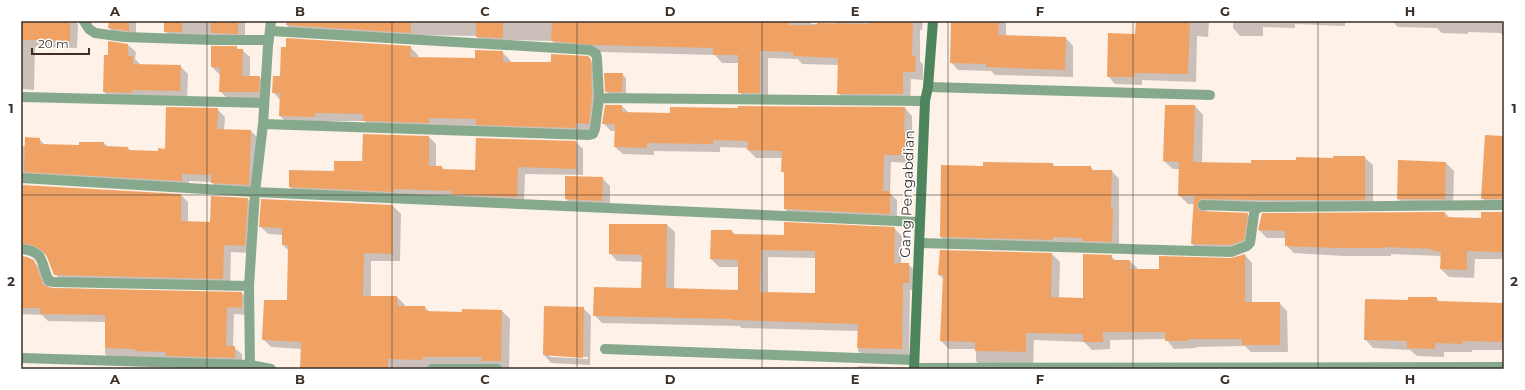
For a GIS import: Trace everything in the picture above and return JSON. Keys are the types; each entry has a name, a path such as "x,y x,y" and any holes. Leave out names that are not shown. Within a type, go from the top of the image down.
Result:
{"street":[{"path":"84,21 89,29 95,33 124,37 214,40 270,31 590,50 596,54 597,58 599,98 595,129 593,134 589,135 262,124"},
{"name":"Gang Pengabdian","path":"914,366 925,101 928,87 933,21"},
{"path":"251,367 249,286 255,192 270,31"},
{"path":"928,87 1210,95"},
{"path":"23,97 264,103"},
{"path":"599,98 925,101"},
{"path":"21,178 255,192 919,222"},
{"path":"1203,205 1260,207 1504,205"},
{"path":"920,243 1231,252 1247,246 1250,243 1255,210 1260,207"},
{"path":"21,249 35,253 40,257 44,265 47,278 54,282 249,286"},
{"path":"605,349 914,366 1504,367"},
{"path":"21,358 271,369"},
{"path":"432,369 497,369"}],"building":[{"path":"21,21 70,21 70,41 21,40"},
{"path":"109,21 129,21 129,31 108,28"},
{"path":"164,21 182,21 182,32 164,32"},
{"path":"211,21 238,21 238,34 211,33"},
{"path":"287,21 411,21 411,33 286,25"},
{"path":"476,21 503,21 503,38 476,37"},
{"path":"552,21 788,21 788,25 817,25 817,23 869,24 869,21 913,21 912,56 916,56 915,72 903,72 903,94 837,94 838,58 793,56 793,52 760,51 760,93 738,93 738,55 713,55 713,48 594,45 551,41"},
{"path":"951,21 999,21 998,35 1066,37 1065,70 986,67 986,64 950,63"},
{"path":"1136,21 1190,21 1188,74 1135,73 1134,77 1107,77 1108,33 1135,34"},
{"path":"286,38 411,46 410,57 475,58 475,50 503,51 503,62 551,62 551,54 588,56 591,59 592,98 589,124 576,123 576,128 476,125 476,119 429,118 429,123 363,121 363,114 315,113 315,117 279,116 280,93 272,93 273,76 280,76 281,47 286,47"},
{"path":"108,41 128,44 128,56 133,56 133,64 181,65 180,91 132,90 132,93 103,92 104,55 108,55"},
{"path":"211,46 237,46 237,49 243,49 242,76 260,76 259,92 219,92 220,68 211,67"},
{"path":"604,73 623,73 622,92 605,92"},
{"path":"605,105 622,105 622,112 670,113 670,107 905,107 904,132 907,132 906,155 884,155 883,191 890,191 890,214 784,209 784,172 781,172 782,151 747,150 748,141 713,140 713,144 647,143 647,148 614,147 615,124 602,124"},
{"path":"1165,105 1195,105 1193,162 1251,163 1251,160 1296,160 1296,157 1333,158 1333,156 1365,156 1365,200 1200,199 1197,205 1199,210 1202,211 1248,213 1244,240 1230,245 1191,244 1194,196 1178,196 1179,162 1163,161"},
{"path":"166,107 218,108 217,129 251,130 249,185 211,183 211,175 182,174 182,181 24,172 25,137 40,138 40,144 79,145 79,142 104,142 104,146 128,147 128,150 158,151 158,148 165,149"},
{"path":"363,134 429,136 429,166 442,166 442,169 475,170 476,138 576,141 576,169 518,167 517,197 451,194 451,191 394,189 394,192 289,187 289,170 334,171 334,161 362,161"},
{"path":"1485,135 1504,136 1504,199 1481,199"},
{"path":"1398,160 1446,162 1445,199 1397,199"},
{"path":"983,162 1053,163 1053,166 1091,166 1091,170 1112,170 1112,242 1083,241 1082,238 1053,237 1053,240 940,237 941,165 983,166"},
{"path":"565,176 603,177 602,201 565,199"},
{"path":"23,185 181,194 181,221 210,222 211,196 248,198 245,246 224,245 223,279 54,275 43,251 32,245 21,243 21,190 23,191"},
{"path":"261,199 393,205 393,254 364,253 363,296 397,296 398,306 425,306 425,311 462,312 462,309 502,310 501,361 481,361 482,357 423,357 423,360 388,359 388,369 300,368 301,342 262,340 264,300 287,300 288,245 282,245 282,228 259,227"},
{"path":"1445,212 1445,217 1481,218 1481,212 1504,212 1504,252 1467,251 1467,270 1440,269 1441,252 1433,251 1433,249 1285,246 1285,231 1258,230 1262,213"},
{"path":"784,222 895,227 894,263 909,263 909,283 903,283 902,349 857,348 858,324 593,316 594,287 641,288 642,255 609,254 609,224 667,224 666,288 738,290 738,260 710,259 711,230 732,230 732,234 784,235","holes":["761,250 815,251 815,293 760,292"]},
{"path":"940,250 1052,253 1051,297 1083,298 1083,254 1112,255 1112,260 1130,260 1130,269 1159,269 1159,256 1231,258 1245,254 1245,302 1280,302 1280,345 1242,345 1242,339 1189,339 1189,341 1165,341 1165,332 1103,332 1103,342 1083,342 1083,334 1026,333 1026,352 975,351 975,342 940,341 943,275 938,275"},
{"path":"21,256 34,260 43,284 53,288 242,292 242,308 227,307 226,346 235,346 235,358 166,356 166,352 105,348 105,315 40,314 40,308 21,308"},
{"path":"1408,297 1437,297 1436,301 1504,303 1504,342 1463,341 1463,344 1435,343 1435,349 1407,348 1407,341 1364,340 1365,299 1408,300"},
{"path":"544,306 584,307 583,358 543,355"}]}
